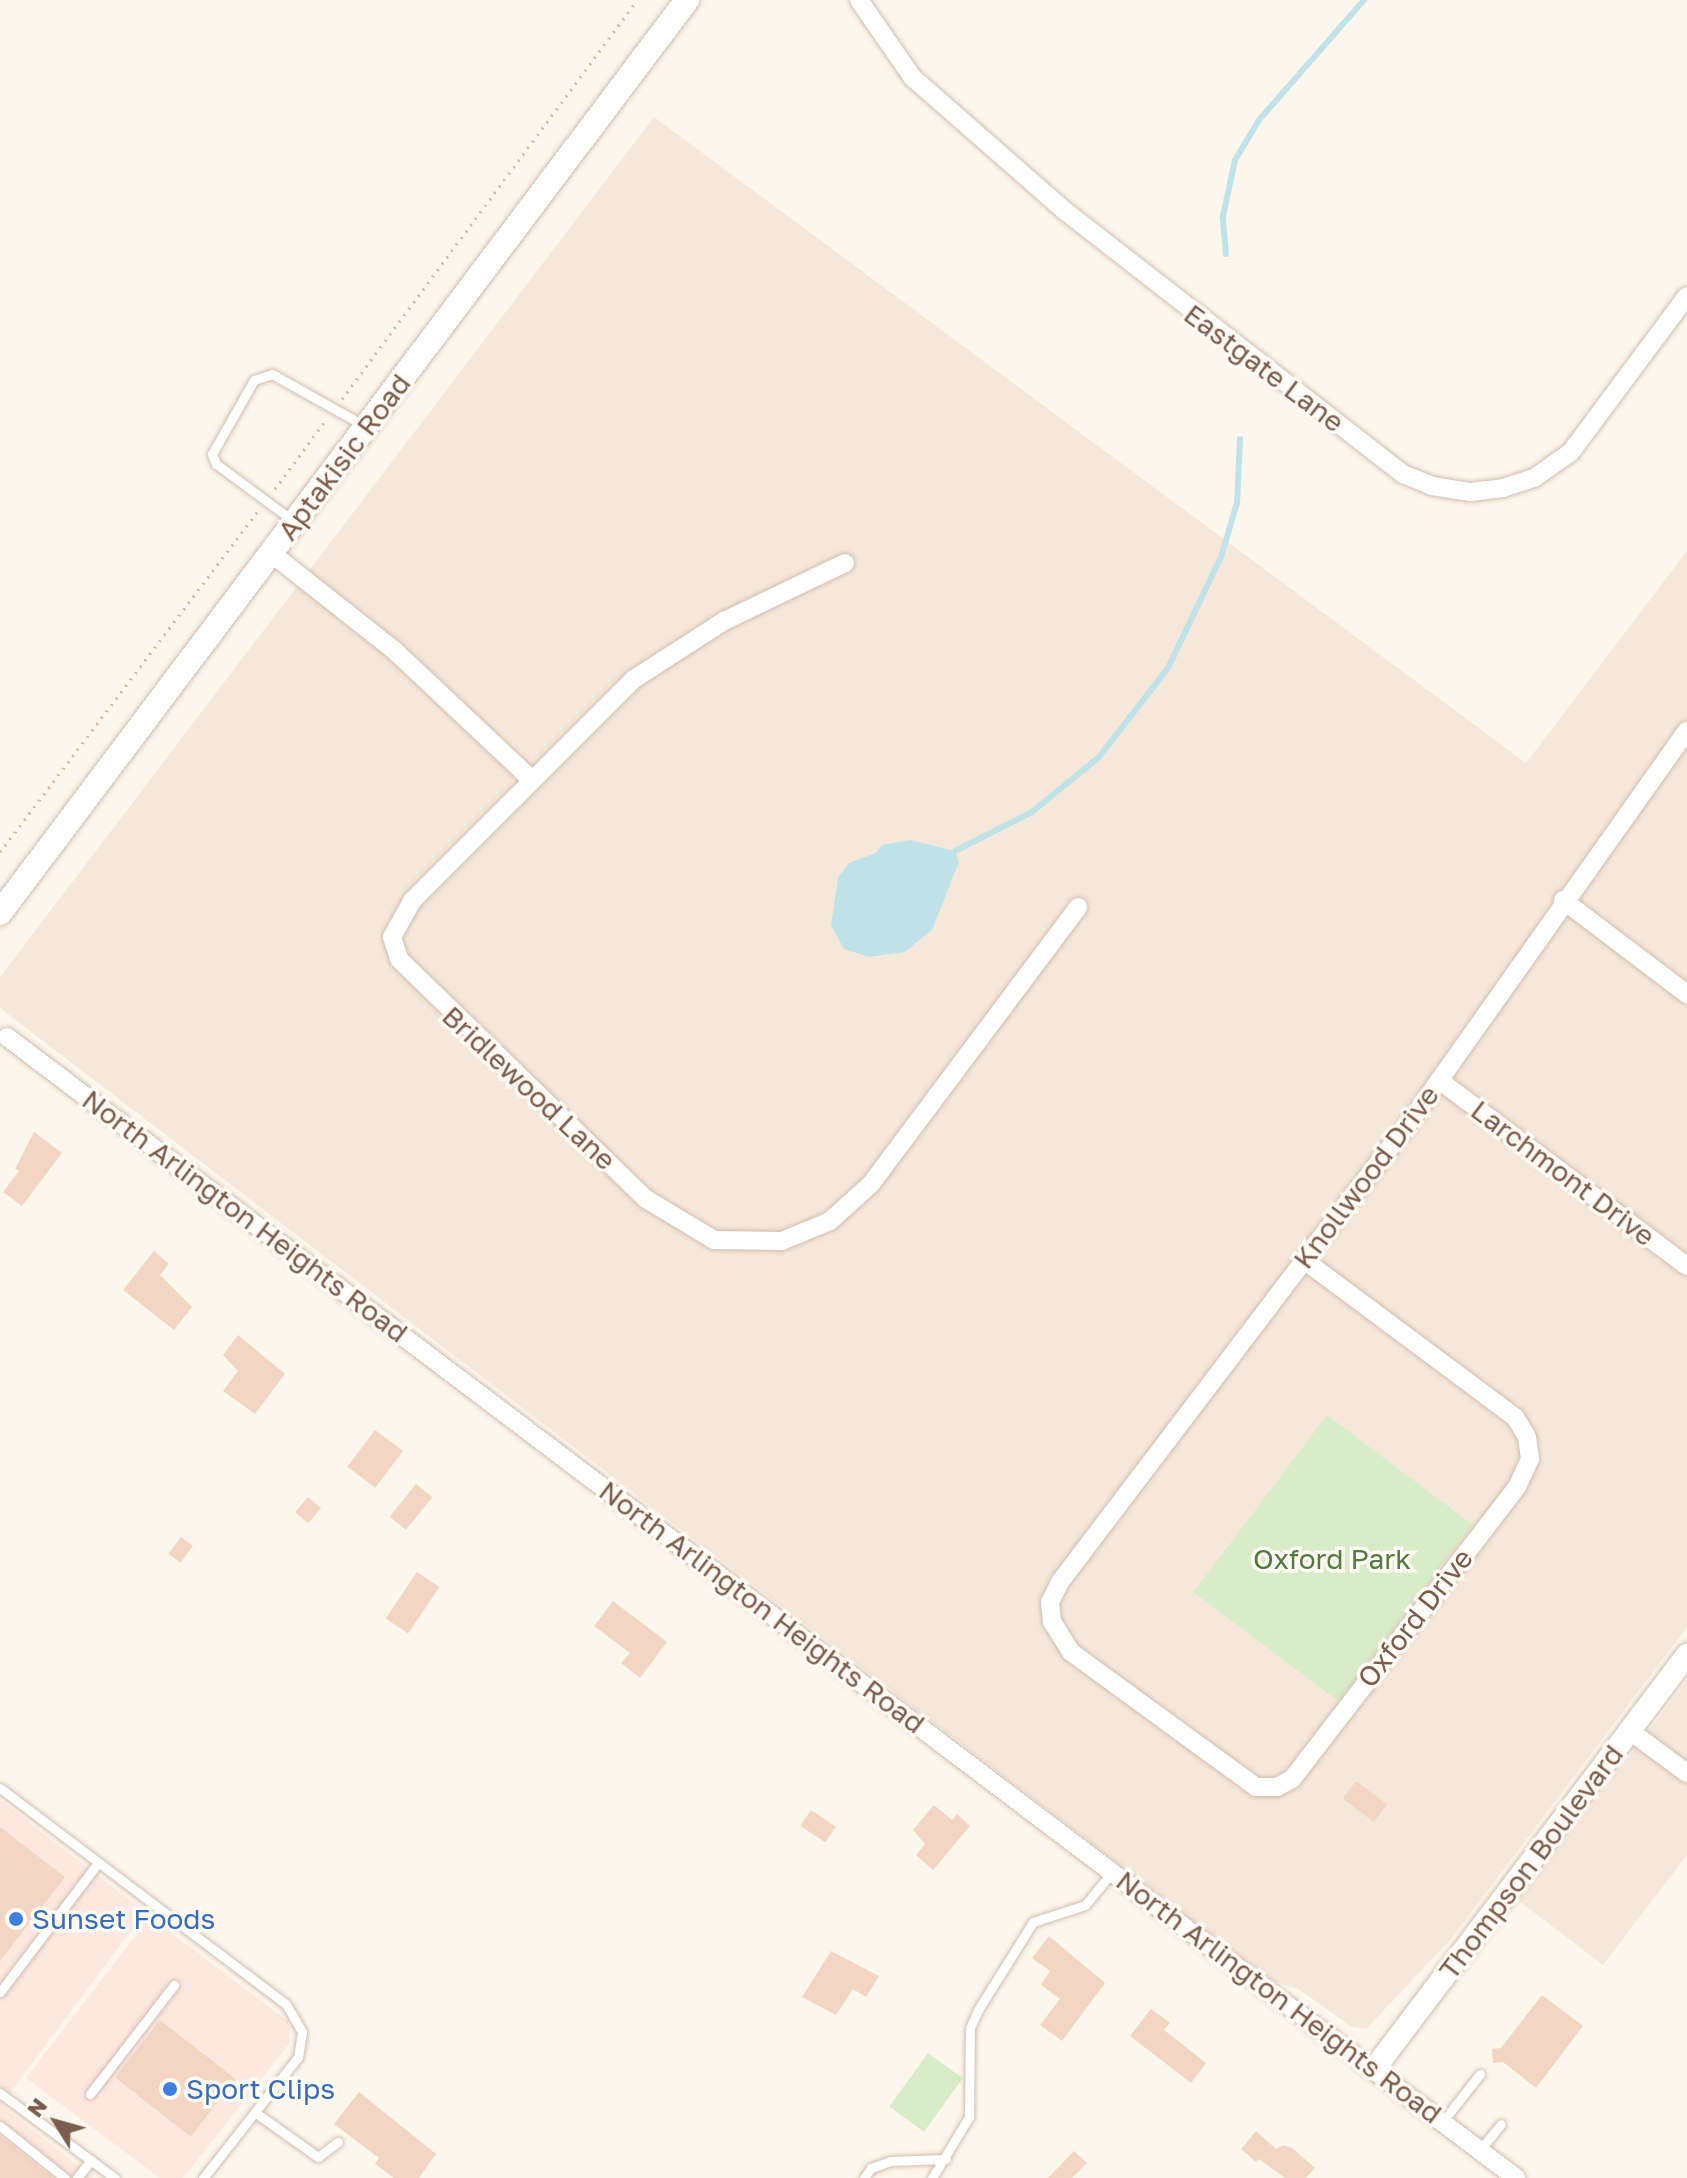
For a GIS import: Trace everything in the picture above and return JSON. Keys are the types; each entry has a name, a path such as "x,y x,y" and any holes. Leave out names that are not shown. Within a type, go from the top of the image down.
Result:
{"main road":[{"name":"Aptakisic Road","path":"0,913 687,0"}],"street":[{"name":"Eastgate Lane","path":"859,0 913,78 1065,211 1403,474 1432,486 1471,492 1503,488 1534,478 1571,452 1687,296"},
{"path":"271,553 394,650 531,779"},
{"name":"Bridlewood Lane","path":"845,563 665,657 634,679 412,901 395,924 393,946 426,990 646,1199 714,1240 782,1241 830,1221 850,1206 1078,907"},
{"name":"Knollwood Drive","path":"1052,1622 1050,1602 1060,1582 1439,1080 1563,900 1684,740"},
{"path":"1563,900 1687,994"},
{"name":"North Arlington Heights Road","path":"7,1037 1375,2068 1516,2178"},
{"name":"Larchmont Drive","path":"1439,1080 1687,1266"},
{"name":"Oxford Drive","path":"1052,1622 1071,1652 1235,1776 1256,1787 1277,1787 1292,1779 1517,1487 1530,1459 1527,1437 1515,1417 1304,1260"},
{"name":"Thompson Boulevard","path":"1375,2068 1687,1655"},
{"path":"1630,1731 1687,1773"}],"lane":[{"path":"295,522 216,464 212,454 254,380 272,374 366,427"},
{"path":"0,1788 286,2004 302,2032 298,2057 203,2178"},
{"path":"0,1992 98,1863"},
{"path":"932,2178 969,2117 970,2028 978,2010 1033,1922 1085,1905 1113,1871"},
{"path":"90,2094 174,1985"},
{"path":"1443,2121 1480,2074"},
{"path":"0,2093 115,2178"},
{"path":"256,2113 318,2157 338,2142"},
{"path":"1480,2150 1501,2124"},
{"path":"0,2126 65,2178"},
{"path":"864,2178 871,2168 890,2161 946,2159"},
{"path":"77,2178 91,2160"}],"path":[{"path":"0,852 335,409 637,0"}],"shaded area":[{"path":"654,117 1526,763 1687,551 1687,1627 1451,1939 1366,2029 1352,2027 1300,1990 1270,1980 0,1008 0,977"},
{"path":"1687,1681 1687,1855 1603,1965 1519,1901"},
{"path":"0,1800 145,1912 1,2105 94,2178 0,2178"},
{"path":"150,1917 289,2022 289,2044 183,2178 160,2178 26,2078"}],"green space":[{"name":"Oxford Park","path":"1327,1415 1472,1525 1339,1702 1193,1592"},
{"path":"928,2053 963,2078 924,2132 889,2106"}],"water":[{"path":"910,840 955,851 959,862 932,930 905,952 869,957 844,949 831,925 838,878 849,863 876,853 882,845"}],"building":[{"path":"34,1132 62,1153 22,1206 3,1192 19,1171 15,1169"},
{"path":"154,1251 169,1264 160,1275 192,1307 174,1330 123,1290"},
{"path":"238,1335 285,1374 255,1414 223,1391 238,1371 223,1355"},
{"path":"375,1430 403,1451 375,1488 347,1467"},
{"path":"416,1484 432,1497 406,1530 390,1517"},
{"path":"308,1497 321,1508 308,1523 295,1512"},
{"path":"181,1537 193,1546 180,1563 168,1554"},
{"path":"417,1572 439,1587 408,1634 386,1618"},
{"path":"613,1601 667,1642 640,1678 621,1663 630,1653 594,1626"},
{"path":"1356,1781 1387,1804 1374,1822 1343,1799"},
{"path":"934,1805 952,1820 957,1814 970,1826 933,1870 916,1855 925,1844 913,1830"},
{"path":"811,1810 836,1827 825,1843 800,1826"},
{"name":"Sunset Foods","path":"0,1827 65,1877 0,1961"},
{"path":"1049,1936 1105,1983 1062,2041 1040,2025 1060,1999 1041,1985 1050,1971 1032,1958"},
{"path":"831,1951 879,1976 866,1997 853,1989 836,2015 802,1997"},
{"path":"1542,1995 1583,2026 1536,2088 1503,2062 1493,2063 1492,2049 1501,2048"},
{"path":"1151,2009 1170,2023 1164,2030 1206,2063 1191,2083 1130,2036"},
{"path":"160,2020 236,2079 191,2137 115,2078"},
{"path":"359,2092 436,2154 419,2178 394,2178 375,2164 379,2158 334,2124"},
{"path":"1256,2131 1276,2149 1284,2145 1292,2148 1315,2168 1306,2178 1285,2178 1259,2159 1256,2162 1241,2149"},
{"path":"0,2136 53,2178 0,2178"},
{"path":"1074,2151 1087,2163 1072,2178 1048,2178"}],"waterway":[{"path":"1226,254 1223,216 1235,160 1259,120 1364,0"},
{"path":"955,851 1032,812 1099,757 1168,668 1221,557 1237,503 1240,439"}],"place":[{"name":"Sunset Foods","path":"16,1919"},
{"name":"Sport Clips","path":"170,2089"}]}
